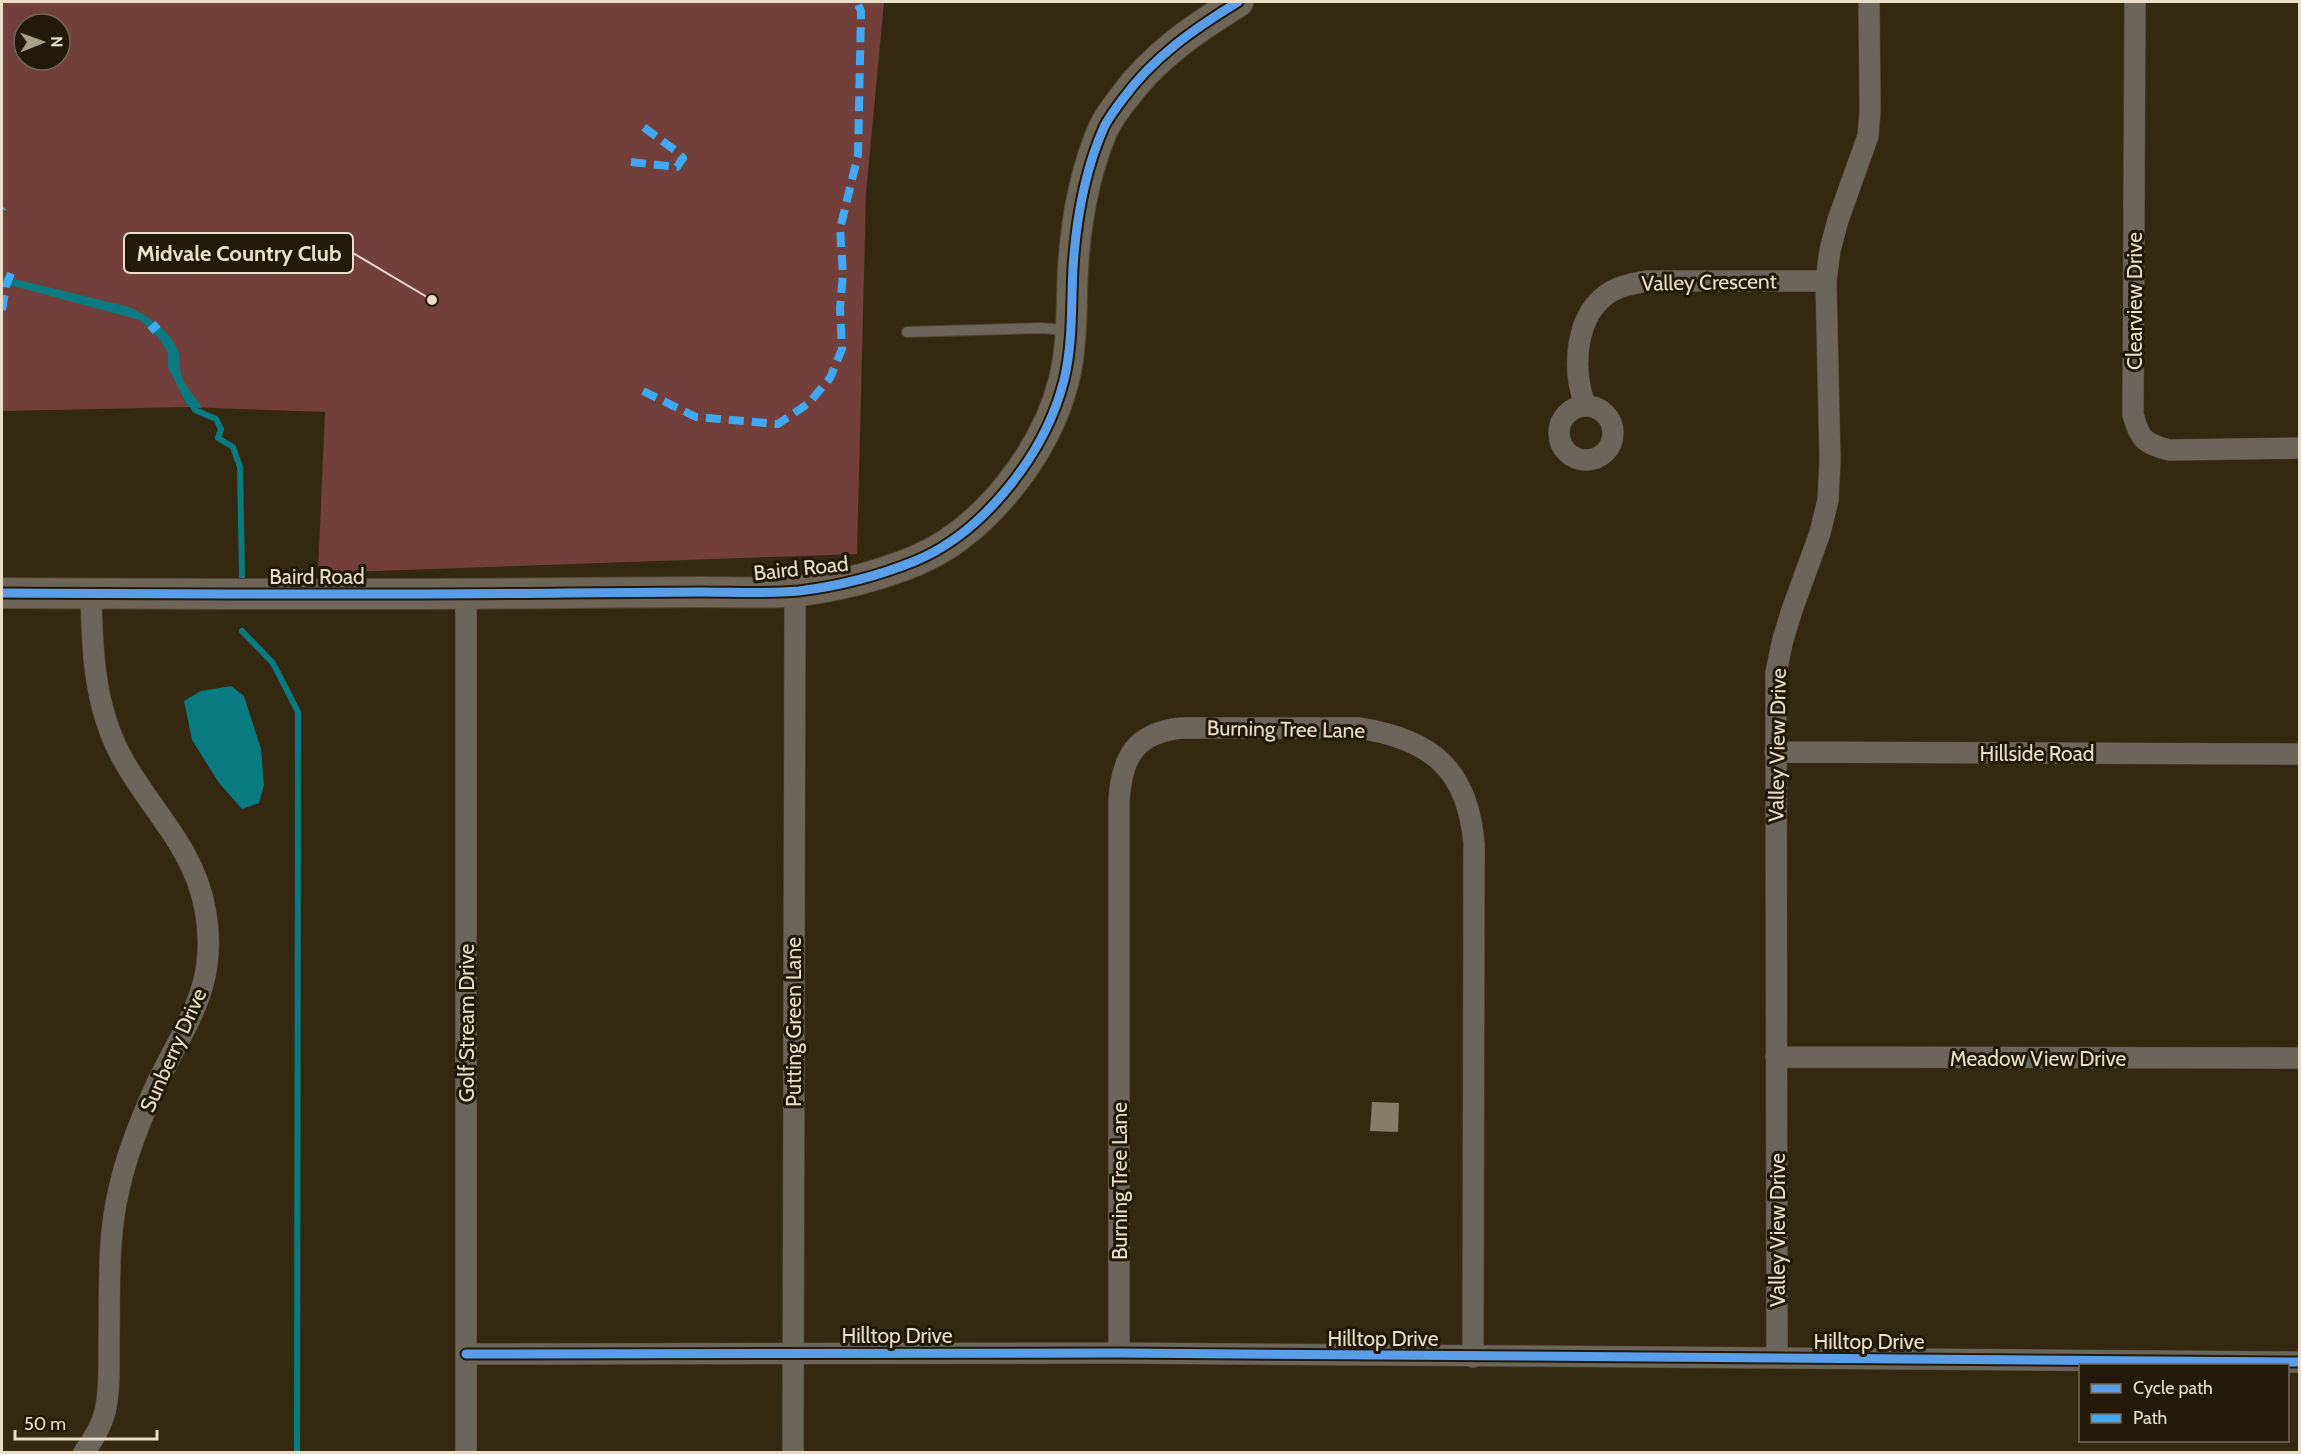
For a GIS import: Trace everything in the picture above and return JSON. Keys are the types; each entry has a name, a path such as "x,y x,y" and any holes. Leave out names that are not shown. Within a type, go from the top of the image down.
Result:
{"street":[{"name":"Valley View Drive","path":"1777,1358 1776,674 1782,643 1820,533 1828,500 1830,460 1826,281 1830,250 1838,220 1868,136 1870,111 1869,2"},
{"name":"Clearview Drive","path":"2136,2 2133,414 2136,429 2142,439 2152,446 2169,450 2300,448"},
{"name":"Baird Road","path":"2,593 466,594 795,591 859,580 920,559 952,540 1007,489 1028,461 1050,422 1064,380 1071,330 1074,265 1080,209 1093,158 1106,124 1146,70 1225,5"},
{"name":"Valley Crescent","path":"1585,405 1578,386 1579,342 1587,320 1610,292 1648,280 1826,281"},
{"name":"Putting Green Lane","path":"793,1452 795,591"},
{"name":"Sunberry Drive","path":"84,1452 99,1427 107,1394 110,1246 124,1168 158,1082 201,995 209,953 205,908 191,865 181,844 121,755 108,725 95,677 91,594"},
{"name":"Golf Stream Drive","path":"466,594 466,1452"},
{"name":"Burning Tree Lane","path":"1119,1353 1120,776 1130,754 1144,739 1162,730 1181,728 1359,728 1387,732 1404,738 1435,756 1450,772 1465,795 1472,820 1474,844 1473,1356"},
{"name":"Hillside Road","path":"1775,752 2300,754"},
{"name":"Meadow View Drive","path":"1776,1057 2300,1058"},
{"name":"Hilltop Drive","path":"466,1353 1119,1353 2300,1362"}],"lane":[{"path":"907,332 1040,328 1071,330"}],"shaded area":[{"path":"2,2 884,2 866,193 857,554 318,573 325,412 188,407 2,411"}],"water":[{"path":"2,276 129,307 144,315 172,339 179,354 182,377 202,408 188,407 168,367 168,352 158,337 140,320 2,283"},
{"path":"231,686 244,696 261,749 264,785 259,803 242,809 219,783 192,740 184,701 201,691"}],"building":[{"path":"1372,1102 1399,1103 1398,1132 1370,1131"}],"waterway":[{"path":"191,401 195,410 216,419 221,429 218,438 233,447 240,467 242,576"},
{"path":"242,631 273,663 298,712 297,1452"}],"marked path":[{"path":"643,391 696,417 778,424 809,403 830,378 842,349 840,308 843,274 840,229 858,155 861,11 857,2"},
{"path":"631,162 677,167 683,158 642,126"},
{"path":"2,310 6,286 13,268"},
{"path":"150,331 158,324"}],"cycle path":[{"path":"2,593 775,592 799,591 844,583 873,576 915,561 941,548 965,531 988,510 1009,487 1043,435 1064,380 1069,352 1076,232 1087,178 1097,143 1106,123 1134,85 1161,57 1190,34 1238,2"},
{"path":"466,1354 1119,1353 2300,1362"}],"place":[{"name":"Midvale Country Club","path":"432,300"}]}
